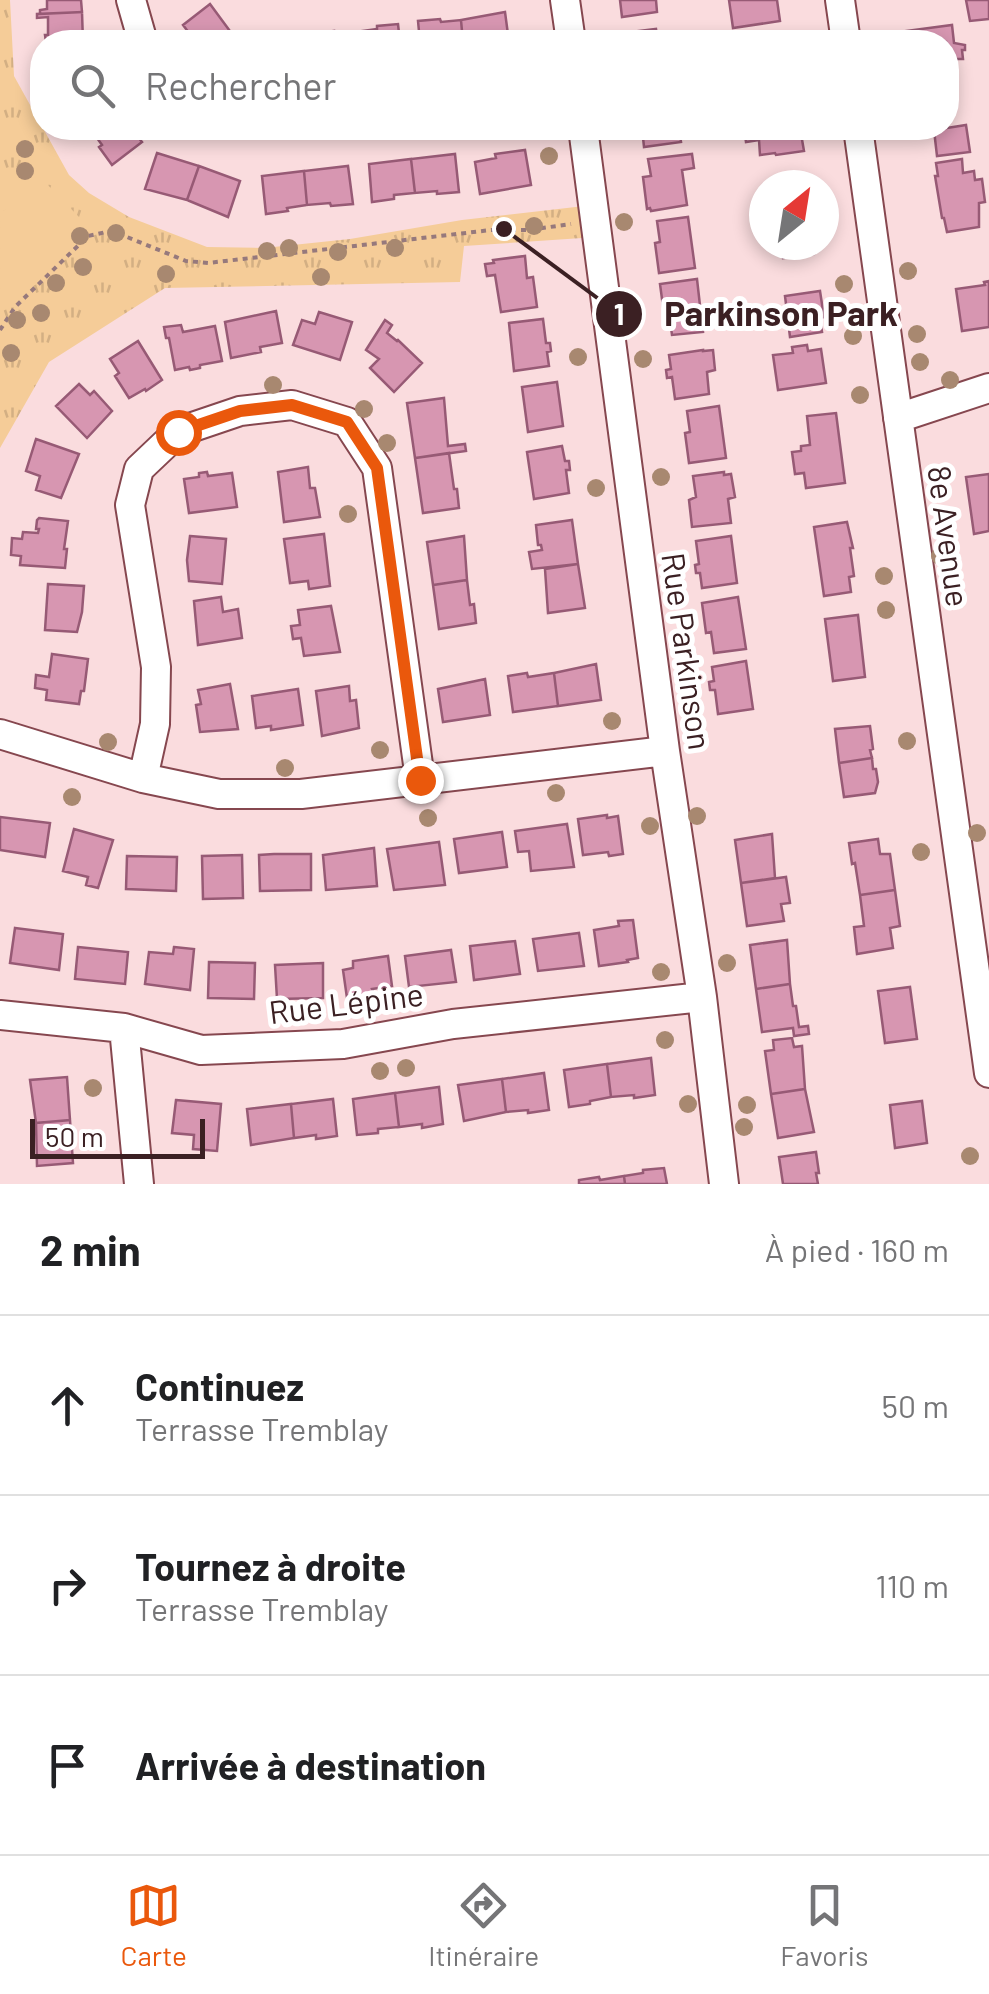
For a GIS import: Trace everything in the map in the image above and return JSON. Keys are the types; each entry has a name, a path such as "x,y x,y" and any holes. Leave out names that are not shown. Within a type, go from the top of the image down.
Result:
{"street":[{"path":"131,0 140,30"},
{"path":"565,0 569,30"},
{"path":"840,0 844,30"},
{"name":"Rue Parkinson","path":"585,140 724,1184"},
{"name":"8e Avenue","path":"860,140 989,1073"},
{"path":"898,418 989,388"},
{"path":"143,778 155,724 156,667 130,505 140,469 178,432 240,411 292,405 347,422 377,468 420,780"},
{"path":"0,734 143,778 219,794 300,794 665,751"},
{"name":"Rue Lépine","path":"0,1015 124,1028 201,1050 343,1044 453,1024 702,997"},
{"path":"124,1028 140,1184"}],"path":[{"path":"0,330 15,306 88,236 106,232 186,260 208,263 595,220"}],"green space":[{"path":"0,0 10,0 14,76 30,105 30,140 50,140 69,175 89,193 129,217 207,247 264,248 350,239 462,220 593,205 597,237 464,246 460,282 165,288 49,362 0,448"},
{"path":"39,176 80,218 1,296 0,214"}],"building":[{"path":"47,0 81,0 82,12 40,14 40,10 47,9"},
{"path":"620,0 656,0 657,12 622,17"},
{"path":"729,0 777,0 780,21 733,28"},
{"path":"966,0 989,0 989,19 970,21"},
{"path":"210,4 229,30 187,30 183,25"},
{"path":"82,12 83,30 48,30 48,17 37,18 37,14"},
{"path":"505,12 507,30 462,30 461,20"},
{"path":"461,20 462,30 419,30 418,21"},
{"path":"398,24 399,30 370,30"},
{"path":"952,25 953,30 914,30"},
{"path":"959,44 965,45 963,59 959,59"},
{"path":"966,125 970,152 937,156 935,140 959,140 959,126"},
{"path":"98,140 142,142 112,165 99,147 102,145"},
{"path":"643,140 681,140 681,142 644,147"},
{"path":"759,140 802,140 804,151 760,155"},
{"path":"525,150 531,185 480,194 475,162 496,158 495,154"},
{"path":"157,153 199,166 187,200 145,189"},
{"path":"455,154 459,192 415,193 411,159"},
{"path":"692,154 694,168 682,170 687,205 647,209 643,177 651,176 648,159"},
{"path":"411,159 415,193 372,202 369,164"},
{"path":"962,159 963,173 974,171 975,180 982,179 985,202 979,203 979,227 947,232 935,176 936,163"},
{"path":"199,166 240,181 228,217 187,200"},
{"path":"348,166 353,204 307,205 304,171"},
{"path":"304,171 307,205 266,214 262,176"},
{"path":"688,217 695,268 659,273 657,221"},
{"path":"525,256 527,278 533,277 537,307 501,312 495,275 487,276 485,264"},
{"path":"697,279 703,332 672,335 660,284"},
{"path":"989,281 989,327 962,331 956,289"},
{"path":"820,291 822,332 790,337 785,296"},
{"path":"276,311 282,343 231,358 225,322"},
{"path":"319,312 352,322 340,360 293,345 302,320 315,324"},
{"path":"543,319 546,343 550,343 549,366 514,371 509,323"},
{"path":"385,320 392,325 387,333 422,363 394,392 370,368 379,359 366,350"},
{"path":"181,325 183,332 215,326 222,361 175,370 164,327"},
{"path":"138,341 162,380 129,398 110,359"},
{"path":"807,345 808,351 821,349 826,383 778,390 773,355 793,353 792,347"},
{"path":"713,350 715,370 707,372 709,394 675,399 672,377 667,378 666,370 671,369 669,355"},
{"path":"557,382 563,426 528,432 522,387"},
{"path":"79,384 90,395 94,391 112,411 87,438 56,406"},
{"path":"444,398 448,446 465,444 466,451 415,458 407,403"},
{"path":"719,406 726,458 689,463 687,411"},
{"path":"836,413 845,483 806,488 804,473 795,474 792,452 810,445 807,416"},
{"path":"36,439 79,454 61,498 36,490 40,476 26,471"},
{"path":"562,446 565,461 569,461 569,493 534,499 527,452"},
{"path":"449,453 459,508 423,513 415,458"},
{"path":"308,467 320,517 284,522 278,472"},
{"path":"207,472 208,476 232,473 237,507 189,513 184,479"},
{"path":"731,474 735,497 728,499 731,523 692,527 689,500 696,497 693,476"},
{"path":"989,474 989,531 974,534 966,477"},
{"path":"39,518 68,521 65,568 20,565 21,556 11,555 12,538 22,539 23,532 38,533"},
{"path":"572,520 578,564 532,569 529,552 542,550 536,525"},
{"path":"847,522 853,548 851,592 824,596 814,527"},
{"path":"324,534 330,586 309,589 308,581 290,583 284,539"},
{"path":"190,536 226,539 222,584 189,581"},
{"path":"464,536 467,580 433,585 427,542"},
{"path":"731,536 737,583 702,588 700,573 696,573 696,541"},
{"path":"578,564 585,608 548,613 545,569"},
{"path":"467,580 476,623 439,629 433,585"},
{"path":"48,584 84,586 77,632 45,630"},
{"path":"221,597 223,612 238,609 242,638 198,645 194,601"},
{"path":"738,597 746,649 714,653 711,632 706,633 702,603"},
{"path":"331,606 340,652 304,656 301,638 293,639 291,626 300,625 298,610"},
{"path":"858,615 865,677 833,681 825,619"},
{"path":"52,654 88,659 79,704 46,700 47,690 35,688 36,675 49,677"},
{"path":"746,661 753,709 718,714 715,690 710,690 709,682 714,681 712,667"},
{"path":"596,664 601,700 558,706 554,673"},
{"path":"527,673 528,677 554,673 558,706 513,712 508,676"},
{"path":"485,679 490,715 443,722 438,689"},
{"path":"230,684 238,729 200,732 198,690"},
{"path":"349,686 350,701 356,700 359,728 322,736 316,691"},
{"path":"298,689 303,725 256,728 252,696"},
{"path":"870,726 872,758 839,763 835,729"},
{"path":"872,758 878,782 875,793 844,797 839,763"},
{"path":"618,816 623,854 583,855 578,819"},
{"path":"0,817 50,823 45,857 0,850"},
{"path":"567,824 574,867 531,871 529,851 518,852 515,831"},
{"path":"74,829 113,840 98,888 86,885 88,877 63,871"},
{"path":"502,832 507,867 459,873 454,839"},
{"path":"772,834 775,878 741,883 735,840"},
{"path":"878,839 880,854 890,854 895,890 860,895 849,843"},
{"path":"439,842 445,885 394,890 387,849"},
{"path":"374,848 377,886 326,890 323,855"},
{"path":"311,854 311,890 260,891 259,855"},
{"path":"242,855 243,898 203,899 202,856"},
{"path":"127,856 177,857 176,891 126,889"},
{"path":"786,877 790,903 781,904 784,921 747,926 741,883"},
{"path":"895,890 900,926 890,928 893,948 857,954 854,927 864,926 860,895"},
{"path":"633,920 638,958 599,966 594,930"},
{"path":"15,928 63,934 59,970 10,963"},
{"path":"579,933 584,966 538,971 533,939"},
{"path":"787,940 790,984 756,989 750,945"},
{"path":"515,941 520,974 474,980 470,946"},
{"path":"78,947 128,952 125,984 75,979"},
{"path":"174,947 194,949 190,990 145,984 149,952 173,954"},
{"path":"451,950 456,982 409,987 405,956"},
{"path":"388,956 392,986 372,989 374,994 347,998 343,970 353,968 353,961"},
{"path":"209,962 255,963 254,999 208,998"},
{"path":"323,963 323,998 277,999 275,965"},
{"path":"790,984 799,1027 808,1026 809,1034 794,1036 793,1028 762,1032 756,989"},
{"path":"910,987 917,1039 885,1043 878,991"},
{"path":"792,1038 794,1047 802,1046 805,1089 771,1094 765,1051 774,1050 773,1040"},
{"path":"651,1058 655,1095 611,1097 607,1064"},
{"path":"607,1064 611,1097 569,1107 564,1070"},
{"path":"544,1073 549,1110 506,1112 502,1079"},
{"path":"67,1077 70,1120 36,1123 30,1080"},
{"path":"502,1079 506,1112 464,1121 458,1085"},
{"path":"439,1087 443,1124 399,1127 395,1093"},
{"path":"805,1089 814,1132 778,1138 771,1094"},
{"path":"395,1093 399,1127 357,1135 353,1099"},
{"path":"333,1099 337,1136 294,1138 291,1104"},
{"path":"176,1100 221,1104 217,1151 193,1149 194,1135 172,1133"},
{"path":"922,1101 927,1143 895,1148 890,1105"},
{"path":"291,1104 294,1138 251,1145 247,1109"},
{"path":"70,1120 73,1163 37,1166 36,1123"},
{"path":"816,1152 818,1184 783,1184 779,1157"},
{"path":"664,1168 667,1184 625,1184 624,1176"},
{"path":"624,1176 625,1184 579,1184 579,1180"}],"place":[{"name":"Parkinson Park","path":"504,229"}],"route":[{"path":"178,432 240,411 292,405 347,422 377,468 420,780"}]}
